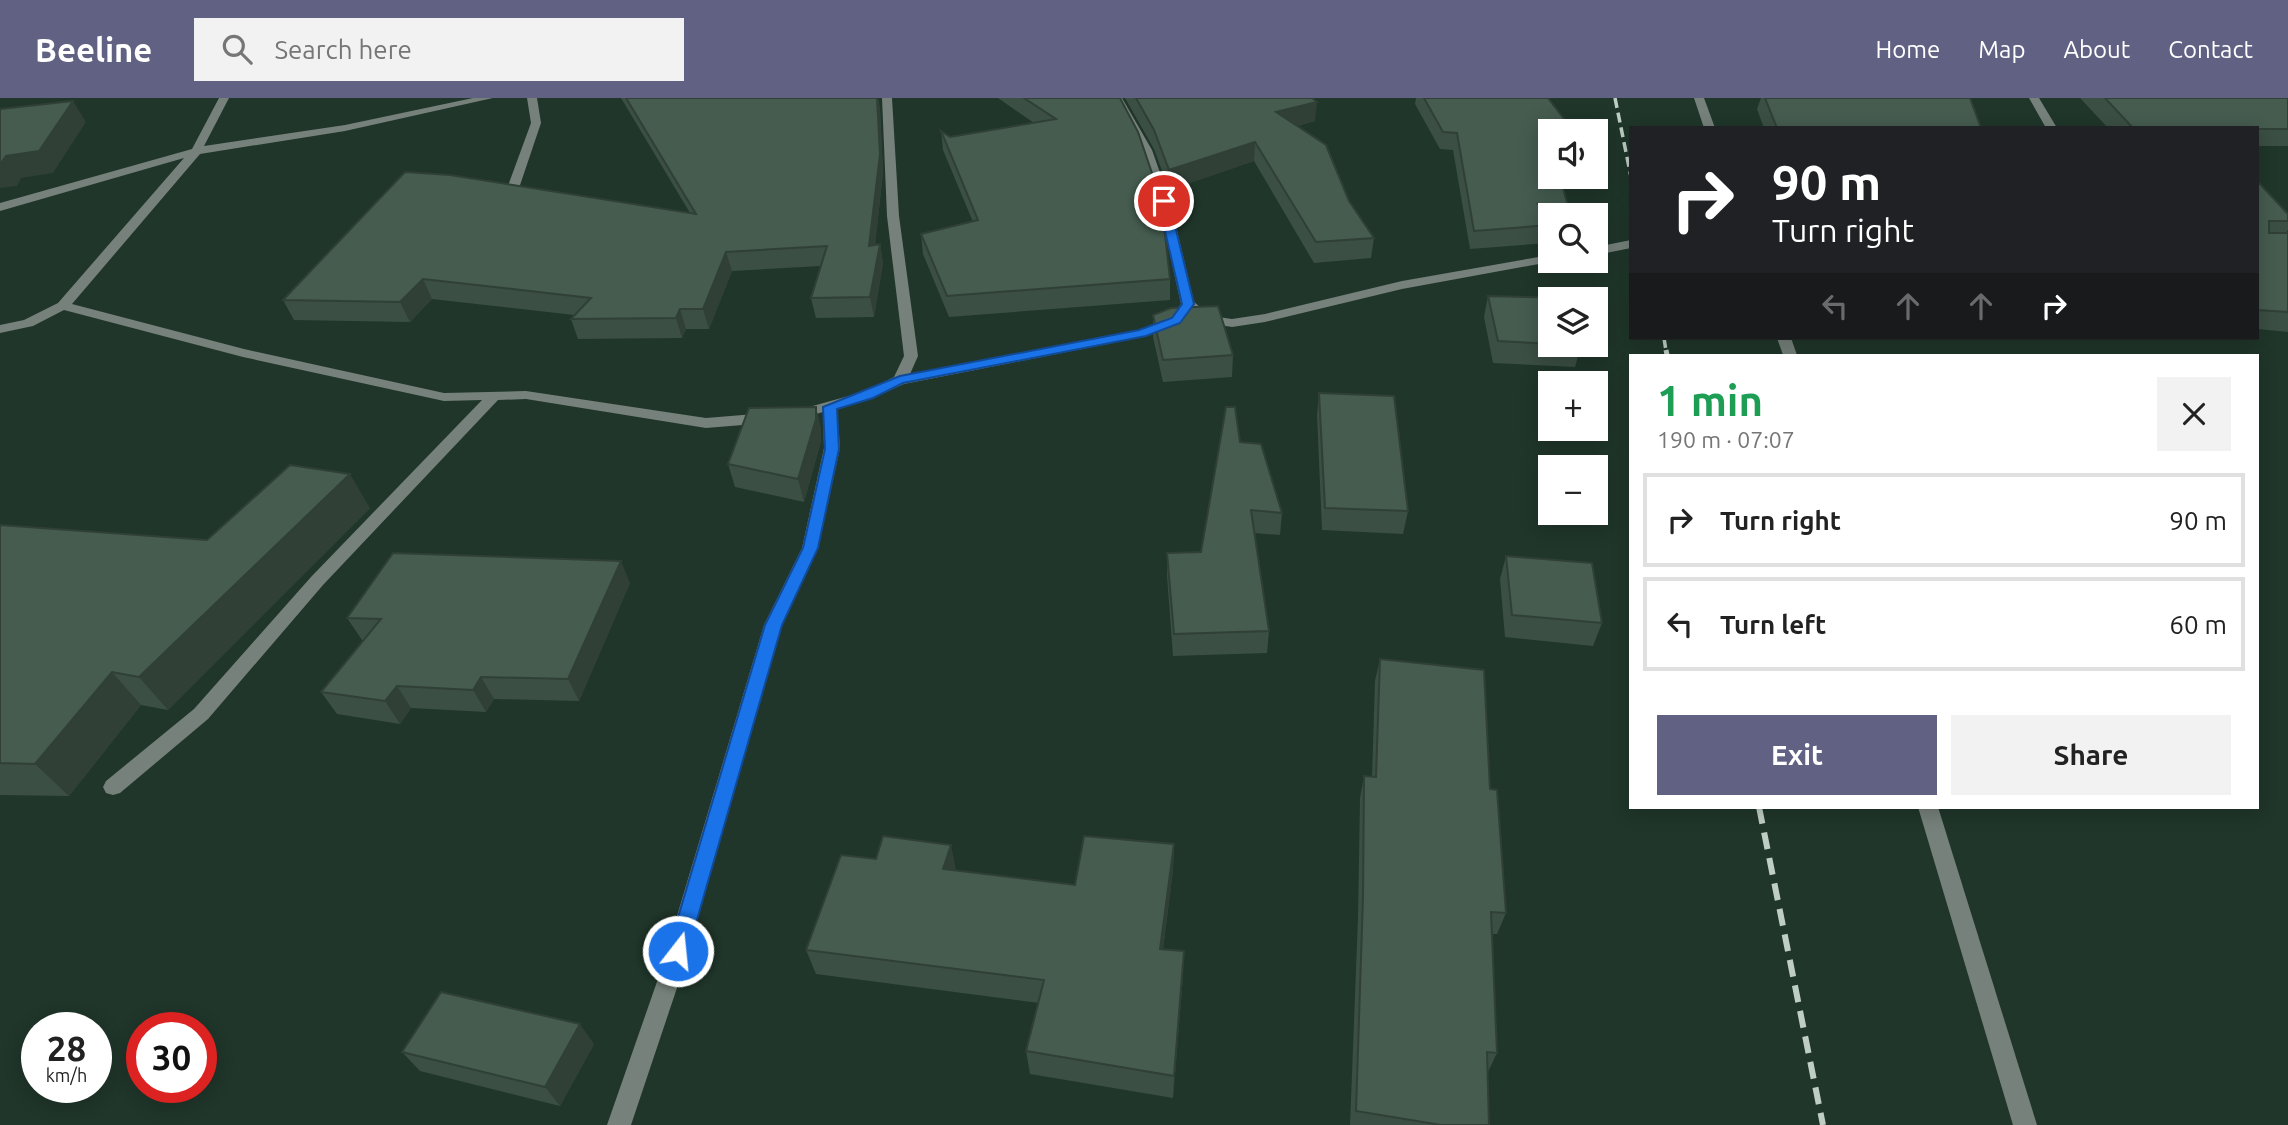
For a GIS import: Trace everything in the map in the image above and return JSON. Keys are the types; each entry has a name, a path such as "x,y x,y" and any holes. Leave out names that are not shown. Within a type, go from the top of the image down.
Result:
{"street":[{"path":"0,329 28,323 63,306 196,151 224,98"},
{"path":"412,98 412,115"},
{"path":"0,207 196,151 345,128 488,98"},
{"path":"511,194 536,123 532,98"},
{"path":"887,98 893,216 911,356 900,380"},
{"path":"1116,98 1146,150 1159,188 1188,304 1207,319 1232,323 1265,318 1402,285 1538,261"},
{"path":"1699,98 1709,126"},
{"path":"2034,98 2051,126"},
{"path":"1608,248 1629,244"},
{"path":"63,306 243,353 444,397 526,395 706,423 793,416 868,395 900,380 1142,333 1176,320 1188,304"},
{"path":"113,787 201,714 317,581 494,396"},
{"path":"619,1125 670,976 774,625 810,548 832,449 830,407"},
{"path":"1929,809 2025,1125"}],"building":[{"path":"626,98 877,98 880,154 869,246 880,244 870,297 811,298 827,246 726,252 703,309 680,309 676,318 571,319 591,298 423,279 400,302 283,300 405,172 450,175 696,214"},
{"path":"1024,98 1120,98 1138,132 1153,176 1146,178 1162,208 1170,279 947,296 921,234 978,220 941,131 950,137 1056,119"},
{"path":"1136,98 1312,98 1317,102 1276,112 1326,145 1349,201 1374,238 1316,242 1255,142 1169,170 1154,130"},
{"path":"1424,98 1548,98 1564,119 1538,119 1538,189 1563,189 1567,203 1538,203 1538,226 1474,231 1457,133 1443,132"},
{"path":"1765,98 1970,98 1980,126 1776,126"},
{"path":"2105,98 2288,98 2288,129 2259,129 2259,126 2131,126"},
{"path":"73,101 39,151 6,156 0,164 0,109"},
{"path":"2259,183 2288,214 2288,221 2269,221 2269,233 2288,233 2288,312 2259,310"},
{"path":"1488,296 1538,297 1538,343 1498,341"},
{"path":"1218,306 1233,355 1163,360 1153,315 1171,308"},
{"path":"1319,393 1394,396 1408,511 1325,508"},
{"path":"816,407 816,419 798,479 728,464 749,408"},
{"path":"1226,407 1235,407 1240,442 1261,444 1282,513 1251,510 1269,631 1174,634 1167,553 1201,552"},
{"path":"290,465 350,474 139,677 112,672 35,764 0,763 0,525 207,540"},
{"path":"393,553 621,561 568,679 481,677 473,690 397,686 385,701 321,692 381,619 347,618"},
{"path":"1506,556 1592,563 1602,623 1512,615"},
{"path":"1380,659 1484,670 1490,789 1497,790 1506,913 1491,912 1497,1053 1487,1052 1489,1125 1441,1125 1356,1111 1364,776 1376,777"},
{"path":"883,836 951,845 943,869 1075,885 1084,836 1174,844 1160,949 1184,951 1174,1076 1026,1051 1044,980 806,950 841,855 876,859"},
{"path":"441,992 580,1024 545,1087 402,1052"}],"railway":[{"path":"1615,98 1629,167"},
{"path":"1664,340 1666,351"},
{"path":"1666,350 1667,354"},
{"path":"1759,809 1823,1125"}],"route":[{"path":"678,951 774,625 810,548 832,449 830,407 868,395 900,380 1045,354 1142,333 1176,320 1188,304 1164,201"}]}
